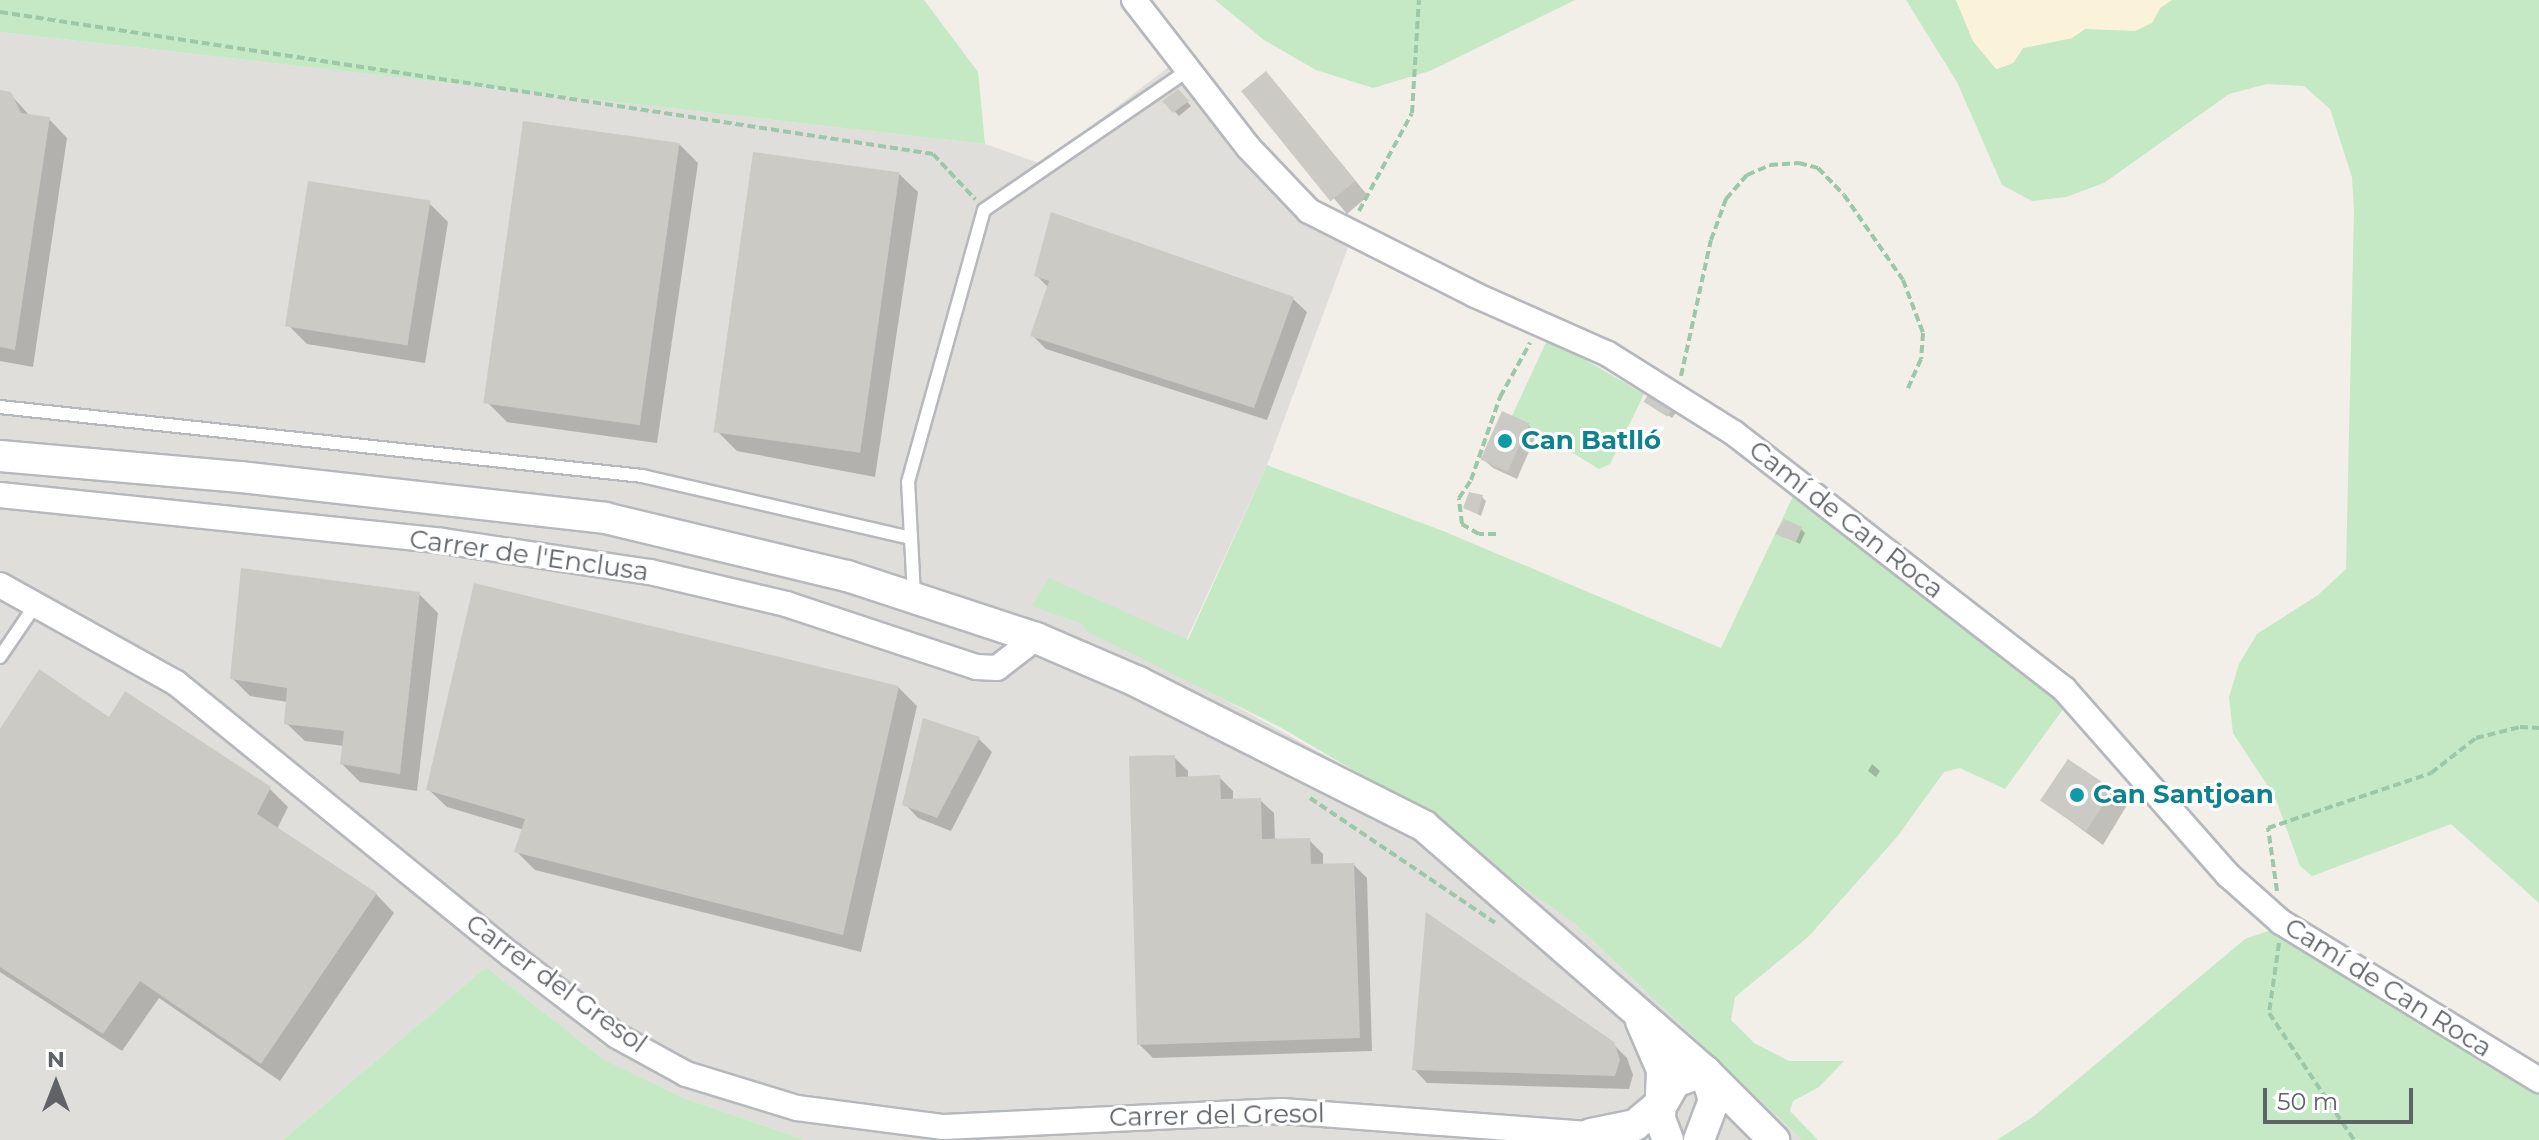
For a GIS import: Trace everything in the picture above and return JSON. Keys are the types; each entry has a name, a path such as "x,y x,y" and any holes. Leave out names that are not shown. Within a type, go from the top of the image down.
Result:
{"street":[{"name":"Camí de Can Roca","path":"1134,0 1187,71 1291,196 1348,231 1608,354 1670,391 1763,454 2064,689 2228,875 2281,922 2539,1080"},
{"path":"3,455 605,518 847,576 1036,638 1138,682 1424,826 1635,1008 1705,1071 1773,1140"},
{"name":"Carrer de l'Enclusa","path":"0,495 442,541 650,572 786,604 976,667 997,668 1036,638"},
{"name":"Carrer del Gresol","path":"0,585 34,607 176,683 617,1036 686,1074 797,1108 948,1134 1282,1111 1598,1137"},
{"path":"1635,1008 1662,1070 1664,1101 1660,1119 1668,1140"},
{"path":"1598,1137 1635,1125 1664,1101 1675,1082 1705,1071"},
{"path":"1703,1139 1714,1100 1705,1071"},
{"path":"1703,1139 1730,1127 1773,1140"}],"lane":[{"path":"914,598 908,482 984,210 1187,71"},
{"path":"0,407 642,476 911,538"},
{"path":"0,657 34,607"}],"path":[{"path":"1348,231 1412,113 1419,0"},
{"path":"0,12 933,154 984,210"},
{"path":"1670,391 1680,380 1711,240 1726,199 1747,175 1770,165 1799,163 1818,168 1844,195 1903,280 1923,333 1921,359 1908,388"},
{"path":"1496,534 1479,534 1462,524 1459,498 1471,480 1500,397 1542,324"},
{"path":"2354,1140 2269,1013 2281,922 2268,828 2431,773 2476,738 2520,727 2539,728"},
{"path":"1302,794 1508,932"}],"shaded area":[{"path":"0,32 985,144 1042,164 1170,66 1292,213 1350,242 1267,465 1172,671 1370,780 1574,923 1802,1140 805,1140 684,1098 603,1059 486,967 283,1140 0,1140"}],"green space":[{"path":"0,0 924,0 978,72 985,144 0,32"},
{"path":"1215,0 1575,0 1430,71 1373,88 1316,70 1264,40"},
{"path":"1906,0 1956,0 1973,41 1997,69 2013,63 2023,48 2072,38 2085,29 2152,23 2160,8 2172,0 2539,0 2539,903 2451,824 2312,876 2300,866 2275,797 2233,733 2229,697 2239,664 2257,634 2318,595 2346,569 2354,211 2352,177 2330,109 2304,86 2267,84 2229,94 2104,183 2066,197 2032,201 2002,185 1957,82"},
{"path":"1548,338 1644,394 1610,464 1599,469 1512,416"},
{"path":"1267,465 1443,531 1721,648 1797,488 2066,705 2005,789 1960,768 1944,772 1897,837 1808,937 1735,997 1731,1020 1754,1043 1789,1061 1844,1061 1819,1087 1793,1101 1790,1111 1818,1140 1802,1140 1574,923 1370,780 1280,727 1086,631 1083,624 1032,606 1049,578 1188,640"},
{"path":"2277,928 2539,1088 2539,1140 1997,1140 2034,1116 2245,939"},
{"path":"486,967 603,1059 684,1098 805,1140 283,1140"}],"sand":[{"path":"1956,0 2172,0 2160,8 2152,23 2135,31 2085,29 2072,38 2023,48 2013,63 1996,69 1973,41"}],"building":[{"path":"1266,71 1355,181 1330,201 1241,91"},
{"path":"1178,89 1189,101 1173,113 1162,101"},
{"path":"0,90 11,92 21,113 50,117 15,350 0,347"},
{"path":"523,121 679,143 640,425 483,403"},
{"path":"753,152 900,173 860,453 714,432"},
{"path":"308,181 430,200 407,346 285,326"},
{"path":"1051,212 1294,297 1254,408 1030,336 1049,281 1034,276"},
{"path":"1651,390 1675,405 1667,417 1644,402"},
{"name":"Can Batlló","path":"1502,411 1529,423 1508,472 1480,459"},
{"path":"1469,492 1483,495 1478,514 1463,508"},
{"path":"1784,519 1802,527 1796,542 1775,534"},
{"path":"241,568 420,592 400,774 340,764 344,731 284,724 287,688 230,679"},
{"path":"474,583 899,686 843,935 514,852 525,819 426,790"},
{"path":"39,669 109,717 125,691 271,787 257,814 377,893 261,1064 140,981 103,1034 0,967 0,729"},
{"path":"923,718 980,737 937,818 902,805"},
{"path":"1175,755 1176,777 1220,775 1221,799 1261,798 1262,839 1310,838 1311,864 1354,863 1360,1038 1137,1045 1129,756"},
{"name":"Can Santjoan","path":"2068,759 2114,790 2086,831 2040,800"},
{"path":"1426,912 1614,1042 1620,1060 1615,1076 1412,1070"}],"place":[{"name":"Can Batlló","path":"1505,441"},
{"name":"Can Santjoan","path":"2077,795"}]}
